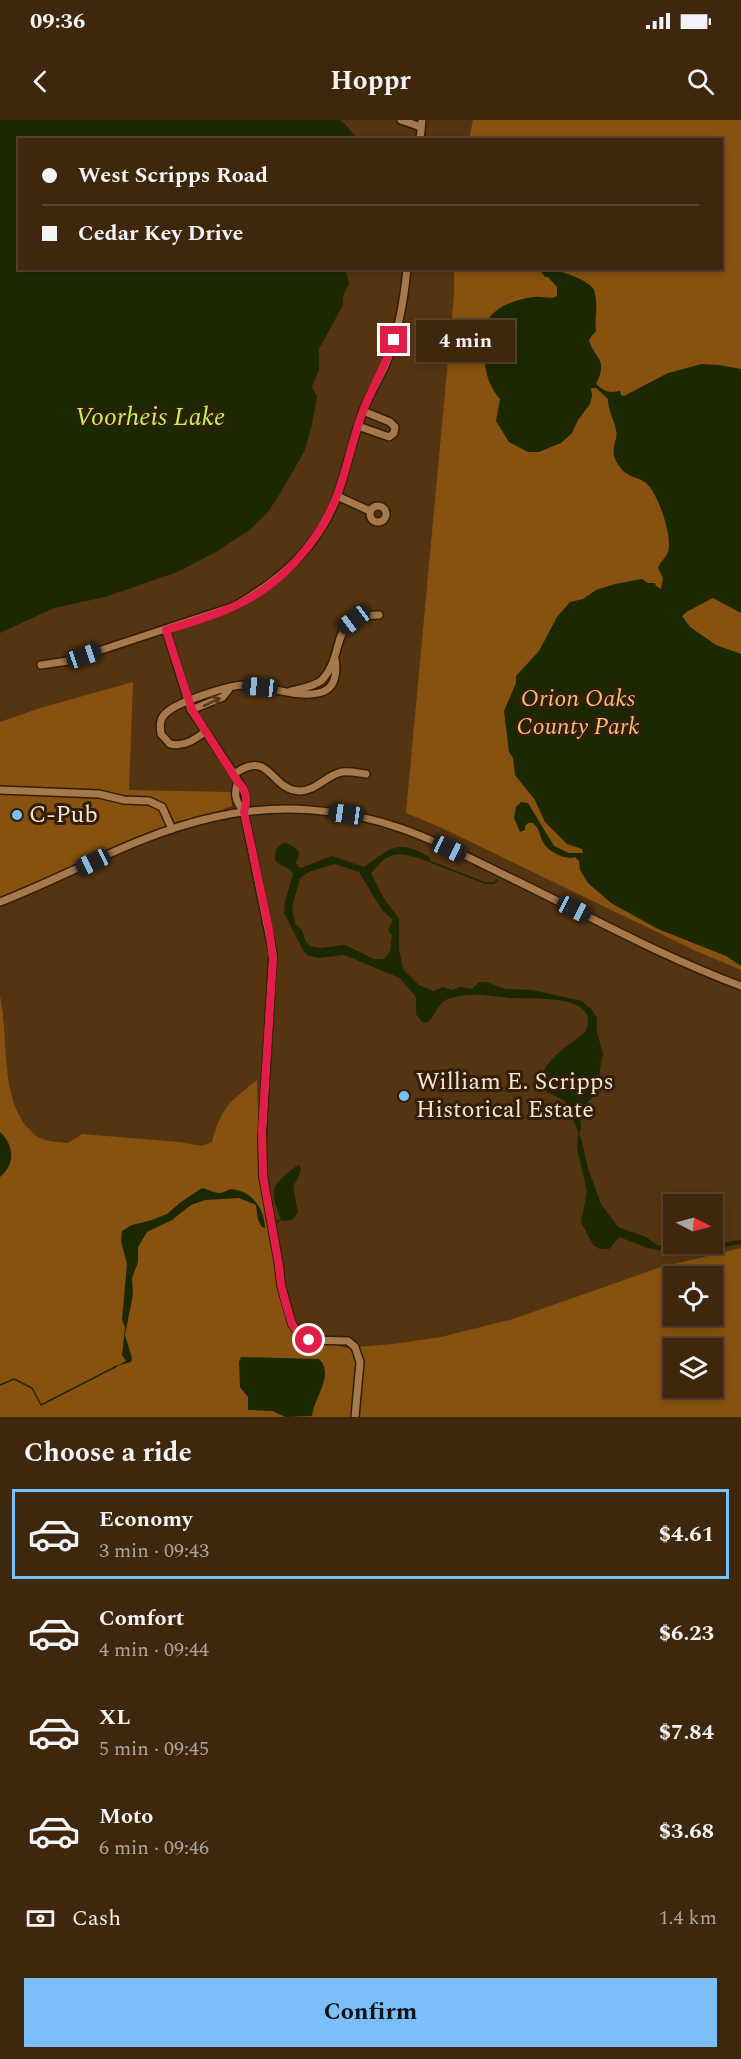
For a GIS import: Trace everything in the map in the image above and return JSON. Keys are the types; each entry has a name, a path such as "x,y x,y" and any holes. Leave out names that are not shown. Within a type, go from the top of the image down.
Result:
{"street":[{"path":"401,120 421,123 420,138"},
{"path":"41,665 68,661 235,606 281,576 308,547 321,528 337,496 363,411 385,366 398,328 404,301 407,270"},
{"path":"358,426 382,436 390,437 394,433 395,427 390,422 363,411"},
{"path":"337,496 370,511"},
{"path":"206,732 181,746 170,744 161,734 161,719 165,713 188,701 221,688 229,689 242,685 289,692 320,682 335,659 344,627 368,615 379,615"},
{"path":"166,630 192,710 238,782 245,789 247,801 244,812 272,947 273,974 262,1140 263,1176 281,1285 292,1324 299,1334 309,1340 348,1341 355,1347 360,1362 356,1417"},
{"path":"192,710 223,697 229,689"},
{"path":"234,774 243,767 253,764 261,766 282,783 299,791 318,786 342,772 366,774"},
{"path":"0,790 99,794 124,800 154,802 164,811 172,829"},
{"path":"0,902 132,844 206,819 276,809 320,811 365,818 405,830 494,870 688,964 741,986"}],"green space":[{"name":"Orion Oaks County Park","path":"473,120 741,120 741,970 696,951 442,828 406,813 454,295 454,273 452,270 723,270 723,138 469,138"},
{"path":"133,682 129,790 231,792 232,806 198,818 178,821 0,897 0,722 40,708"},
{"path":"0,996 12,1098 26,1126 36,1136 43,1139 68,1143 82,1134 202,1146 212,1142 219,1121 228,1106 257,1080 260,1179 279,1296 291,1327 301,1339 314,1344 332,1344 346,1348 441,1337 513,1319 663,1267 663,1326 723,1326 723,1266 665,1266 741,1248 741,1417 0,1417"}],"water":[{"name":"Voorheis Lake","path":"0,120 340,120 356,138 18,138 18,270 346,270 349,284 343,296 343,305 319,349 319,369 312,387 317,397 304,452 267,513 248,531 216,552 177,572 105,597 54,608 0,633"},
{"path":"527,270 556,270 580,279 594,290 596,331 589,341 601,365 596,384 605,390 620,391 624,396 668,373 702,364 741,369 741,613 713,598 682,616 690,627 716,645 741,654 741,966 726,956 658,929 611,903 588,883 575,857 567,858 548,848 533,823 528,823 525,830 520,832 514,818 516,807 521,802 528,803 554,846 569,853 583,853 582,849 567,844 545,822 535,800 515,775 513,758 509,752 504,711 516,683 516,676 539,651 557,617 570,602 583,599 596,590 642,579 648,583 655,583 661,589 663,578 658,568 668,552 669,545 663,516 651,488 643,481 625,473 616,460 614,450 616,430 608,399 596,388 591,388 590,404 572,433 561,443 539,452 528,452 509,442 496,421 500,399 491,386 486,371 487,350 483,334 485,325 495,312 510,303 527,298 557,296 557,287 541,272"},
{"path":"283,843 298,850 296,863 301,868 332,856 364,867 394,848 409,848 418,851 429,857 431,862 398,854 386,859 371,873 383,897 399,919 399,949 403,969 419,985 433,991 443,987 452,990 460,987 472,989 479,982 486,982 505,989 532,990 582,1001 591,1009 597,1017 597,1032 603,1054 600,1069 601,1088 582,1108 580,1115 579,1135 588,1168 601,1204 618,1227 646,1237 657,1245 663,1246 663,1251 619,1237 609,1249 600,1249 593,1245 581,1222 587,1191 577,1149 578,1131 565,1101 547,1092 541,1078 548,1063 586,1031 588,1018 583,1010 574,1004 547,999 467,995 446,1000 430,1020 426,1023 422,1022 416,1014 416,997 400,978 347,956 318,958 304,952 284,913 293,874 290,869 275,860 276,849","holes":["335,864 359,872 382,910 393,920 388,930 392,935 390,952 384,959 374,959 345,945 320,948 310,946 302,930 295,924 292,907 300,878 311,871"]},
{"path":"0,1132 8,1143 11,1160 0,1177"},
{"path":"299,1165 301,1168 299,1176 293,1186 298,1213 292,1220 283,1221 276,1205 274,1189"},
{"path":"202,1188 216,1193 230,1189 237,1190 250,1196 262,1213 265,1228 258,1220 256,1205 239,1198 205,1200 191,1205 172,1220 147,1232 138,1247 138,1262 132,1278 133,1294 125,1335 132,1358 131,1362 117,1366 126,1361 122,1355 125,1328 122,1319 127,1264 121,1241 122,1231 132,1225 167,1214"},
{"path":"741,1240 741,1244 723,1247 723,1243"},
{"path":"241,1357 319,1359 325,1372 312,1416 285,1417 273,1411 248,1410 248,1397 240,1387 239,1362"}],"waterway":[{"path":"431,862 485,883 494,883 497,880"},
{"path":"277,1222 281,1219"},
{"path":"0,1385 14,1379 32,1388 41,1405 117,1366"}],"place":[{"name":"C-Pub","path":"17,815"},
{"name":"William E. Scripps Historical Estate","path":"404,1096"}],"route":[{"path":"309,1340 299,1334 292,1324 286,1304 263,1176 262,1130 273,959 272,941 244,812 247,801 245,789 238,782 192,710 166,630 235,606 261,591 281,576 308,547 321,528 337,496 366,402 385,366 394,340"}]}
